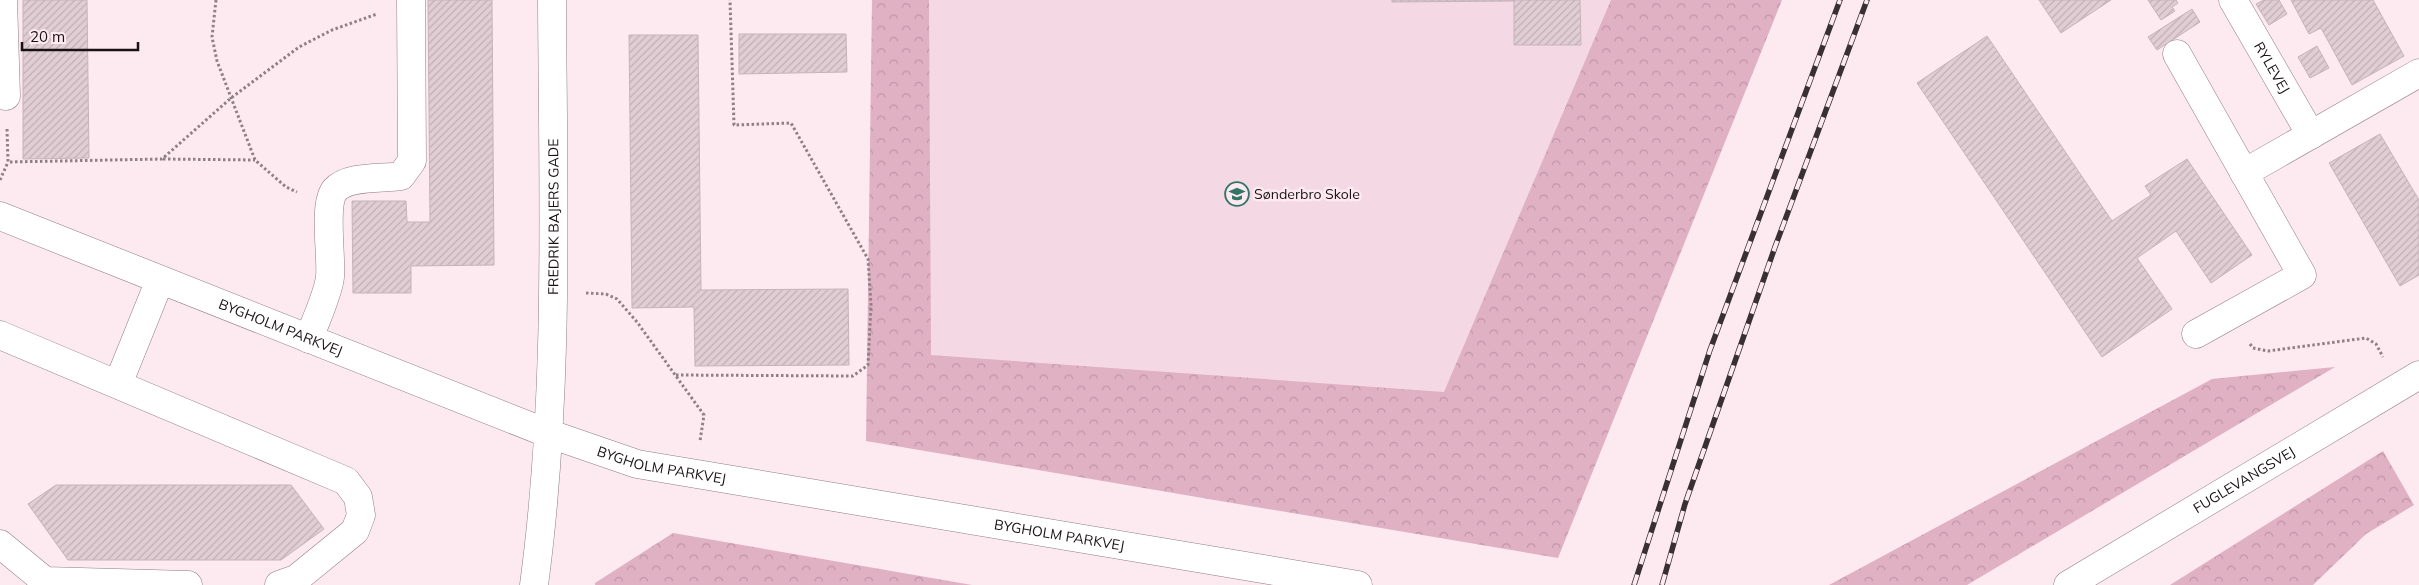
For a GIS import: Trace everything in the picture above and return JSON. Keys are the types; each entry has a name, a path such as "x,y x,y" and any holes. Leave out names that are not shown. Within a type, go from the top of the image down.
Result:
{"street":[{"path":"3,0 6,96"},
{"name":"FREDRIK BAJERS GADE","path":"534,585 544,510 553,332 552,0"},
{"name":"RYLEVEJ","path":"2233,0 2311,135"},
{"path":"309,339 330,279 330,205 335,190 351,180 382,180 402,176 412,161 411,4"},
{"path":"2177,54 2302,275 2196,334"},
{"path":"2244,173 2419,74"},
{"name":"BYGHOLM PARKVEJ","path":"0,216 547,433 637,464 1358,585"},
{"path":"118,384 160,280"},
{"path":"0,335 346,481 358,497 361,515 355,531 296,579 279,585"},
{"name":"FUGLEVANGSVEJ","path":"2068,585 2409,380"},
{"path":"0,544 45,581 188,585"}],"path":[{"path":"216,0 212,37 217,61 255,160 286,187 330,205"},
{"path":"676,375 852,376 868,365 872,305 868,259 791,123 734,125 730,0"},
{"path":"162,159 231,98 299,47 332,30 411,4"},
{"path":"0,180 8,162 6,96"},
{"path":"8,162 162,159 255,160"},
{"path":"553,291 606,294 617,298 704,415 695,473"},
{"path":"2233,314 2253,348 2268,351 2366,338 2376,344 2409,380"}],"shaded area":[{"name":"Sønderbro Skole","path":"888,0 1673,0 1471,444 891,388"}],"green space":[{"path":"872,0 929,0 931,355 1444,392 1611,0 1782,0 1558,558 866,441"},
{"path":"2335,367 1967,585 1829,585 2212,379"},
{"path":"2383,451 2414,505 2366,534 2313,585 2170,585"},
{"path":"673,533 972,585 595,585 595,583"}],"building":[{"path":"23,0 87,0 89,158 23,159"},
{"path":"428,0 492,0 494,265 411,266 411,293 353,293 352,201 406,201 407,222 430,222"},
{"path":"1392,0 1580,0 1581,45 1514,45 1514,1 1392,2"},
{"path":"2039,0 2111,0 2061,33"},
{"path":"2148,0 2176,0 2178,3 2172,7 2175,11 2161,20"},
{"path":"2264,0 2279,0 2287,14 2269,25 2256,4"},
{"path":"2291,0 2373,0 2404,56 2352,85 2321,28 2309,34"},
{"path":"2192,9 2200,22 2157,50 2148,37"},
{"path":"739,34 846,34 847,72 739,74"},
{"path":"629,35 698,35 701,290 848,289 849,365 695,366 694,307 632,308"},
{"path":"1987,36 2112,221 2151,195 2145,186 2187,159 2252,255 2211,283 2176,231 2137,258 2172,309 2102,357 1917,83"},
{"path":"2317,46 2329,68 2310,78 2298,57"},
{"path":"2380,134 2419,200 2419,275 2400,286 2329,163"},
{"path":"56,485 291,485 324,529 281,560 68,560 28,504"}],"railway":[{"path":"1634,585 1710,350 1840,0"},
{"path":"1662,585 1685,504 1775,247 1867,0"}],"place":[{"name":"Sønderbro Skole","path":"1237,194"}]}
